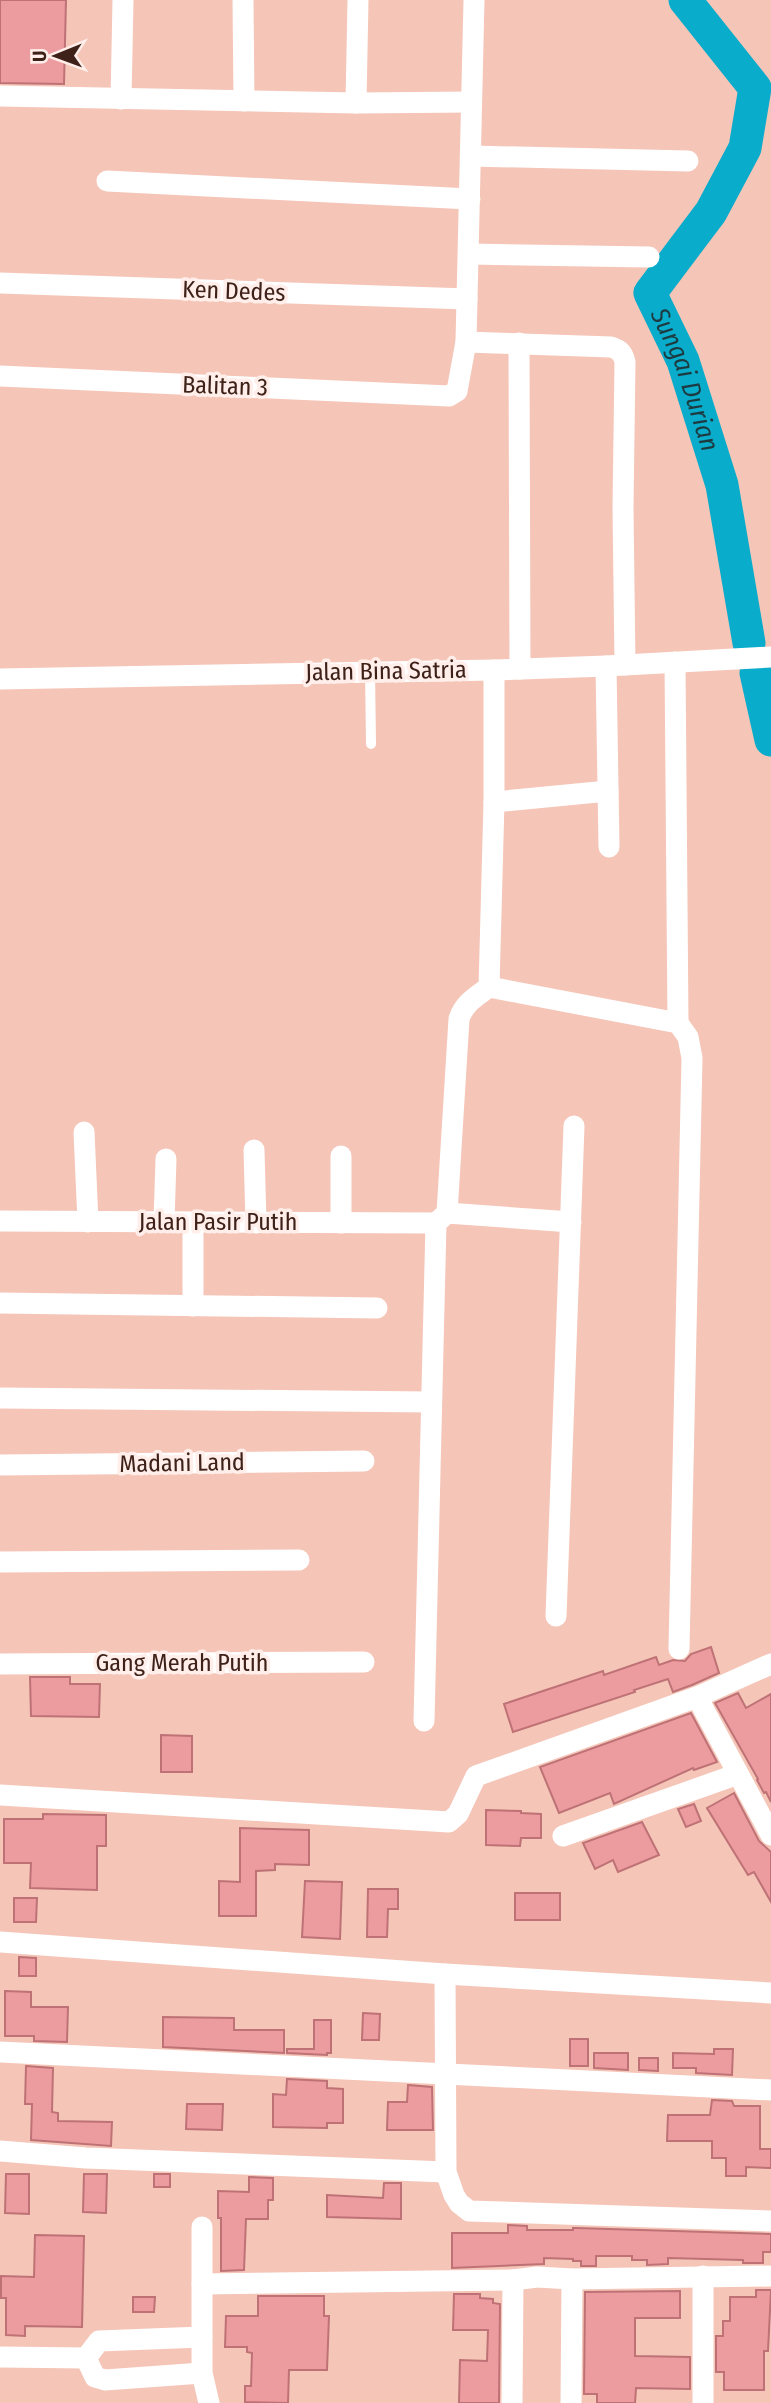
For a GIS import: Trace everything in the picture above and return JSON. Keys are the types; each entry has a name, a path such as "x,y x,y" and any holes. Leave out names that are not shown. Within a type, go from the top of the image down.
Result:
{"street":[{"path":"121,99 123,0"},
{"path":"243,0 244,101"},
{"path":"356,103 358,0"},
{"path":"474,0 466,342 611,347 619,350 625,362 623,508 608,791 609,847"},
{"path":"0,96 356,103 471,102"},
{"path":"471,156 688,161"},
{"path":"107,181 470,199"},
{"path":"469,254 649,257"},
{"name":"Ken Dedes","path":"0,283 467,299"},
{"name":"Balitan 3","path":"0,376 449,396 457,391 466,342"},
{"path":"519,343 520,669"},
{"name":"Jalan Bina Satria","path":"0,679 494,670 771,657"},
{"path":"676,662 678,1023 688,1037 692,1058 679,1649"},
{"path":"489,987 494,670"},
{"path":"494,802 608,791"},
{"path":"424,1721 430,1402 441,1218 462,1010 468,1002 489,987 678,1023"},
{"path":"556,1616 574,1126"},
{"path":"83,1132 88,1222"},
{"path":"254,1150 256,1223"},
{"path":"341,1156 341,1223"},
{"path":"164,1222 166,1159"},
{"name":"Jalan Pasir Putih","path":"0,1221 341,1223 441,1218 571,1222"},
{"path":"193,1222 193,1306"},
{"path":"0,1303 377,1308"},
{"path":"0,1398 430,1402"},
{"name":"Madani Land","path":"0,1465 364,1461"},
{"path":"0,1562 299,1560"},
{"name":"Gang Merah Putih","path":"0,1664 364,1662"},
{"path":"0,1795 449,1822 458,1814 476,1776 696,1697 771,1664"},
{"path":"696,1697 771,1835"},
{"path":"563,1836 738,1774"},
{"path":"0,1942 445,1974 771,1993"},
{"path":"445,1974 446,2172 454,2195 469,2211 771,2221"},
{"path":"0,2052 771,2090"},
{"path":"0,2151 86,2158 446,2172"},
{"path":"202,2227 201,2373 209,2403"},
{"path":"703,2276 703,2403"},
{"path":"202,2284 513,2280 537,2277 572,2279 771,2276"},
{"path":"571,2403 572,2279"},
{"path":"512,2403 513,2280"},
{"path":"86,2358 99,2342 202,2337"},
{"path":"0,2357 86,2358"},
{"path":"86,2358 95,2377 105,2380 201,2373"}],"lane":[{"path":"370,671 371,744"}],"building":[{"path":"0,0 66,0 64,84 0,83"},
{"path":"711,1647 719,1673 692,1685 673,1692 668,1679 513,1732 504,1704 603,1671 604,1675 656,1657 659,1665 673,1660 685,1661 691,1654"},
{"path":"30,1677 70,1677 70,1684 100,1684 99,1717 31,1716"},
{"path":"738,1693 746,1708 771,1694 771,1802 715,1703"},
{"path":"691,1713 717,1762 694,1770 693,1768 614,1804 610,1793 559,1813 540,1767"},
{"path":"161,1735 192,1736 192,1772 161,1772"},
{"path":"734,1793 759,1841 771,1852 771,1902 754,1872 748,1875 707,1808"},
{"path":"694,1804 701,1821 686,1827 678,1809"},
{"path":"486,1810 541,1814 541,1838 521,1838 520,1846 486,1845"},
{"path":"43,1814 106,1815 106,1846 97,1846 97,1890 30,1888 31,1863 4,1863 4,1819 43,1819"},
{"path":"642,1822 659,1855 618,1872 613,1860 595,1869 583,1843"},
{"path":"240,1828 309,1830 309,1865 275,1864 275,1870 256,1871 256,1916 219,1916 219,1881 240,1882"},
{"path":"305,1881 342,1882 340,1939 302,1937"},
{"path":"368,1889 398,1889 398,1909 388,1909 387,1937 367,1937"},
{"path":"515,1893 560,1893 560,1920 515,1920"},
{"path":"14,1898 37,1898 36,1922 14,1922"},
{"path":"19,1957 36,1958 36,1976 19,1976"},
{"path":"5,1991 31,1992 31,2007 68,2007 67,2042 34,2041 34,2036 5,2036"},
{"path":"363,2013 380,2014 379,2040 362,2040"},
{"path":"163,2017 234,2018 234,2030 284,2030 284,2053 163,2047"},
{"path":"314,2020 331,2020 331,2053 287,2053 287,2049 314,2049"},
{"path":"570,2039 588,2039 588,2066 570,2066"},
{"path":"714,2049 733,2049 732,2075 696,2073 696,2068 673,2068 673,2053 714,2054"},
{"path":"594,2053 628,2053 628,2070 594,2068"},
{"path":"639,2058 658,2058 658,2071 639,2070"},
{"path":"26,2066 53,2068 52,2112 58,2113 58,2121 112,2122 111,2146 31,2140 32,2104 25,2104"},
{"path":"287,2079 327,2081 327,2088 343,2089 343,2123 327,2123 327,2128 273,2127 273,2094 286,2095"},
{"path":"408,2085 432,2087 433,2130 387,2130 388,2102 407,2102"},
{"path":"712,2100 732,2101 734,2106 760,2106 760,2149 771,2149 771,2168 746,2167 746,2176 726,2176 726,2158 712,2158 712,2141 667,2141 668,2115 710,2115"},
{"path":"187,2104 223,2104 222,2130 186,2129"},
{"path":"6,2174 29,2174 29,2214 5,2213"},
{"path":"84,2174 107,2174 106,2213 83,2212"},
{"path":"154,2174 170,2174 170,2187 154,2187"},
{"path":"249,2177 273,2178 273,2200 268,2200 268,2219 246,2219 244,2270 221,2271 218,2191 249,2192"},
{"path":"384,2183 401,2183 401,2219 327,2217 327,2195 383,2198"},
{"path":"508,2225 527,2226 527,2230 576,2228 771,2234 771,2252 763,2252 763,2263 668,2258 668,2264 647,2265 647,2260 632,2260 632,2256 596,2256 596,2266 581,2266 581,2261 573,2259 544,2258 544,2264 452,2268 452,2233 508,2233"},
{"path":"35,2235 84,2236 82,2327 25,2326 25,2336 6,2335 6,2298 1,2298 1,2276 34,2277"},
{"path":"756,2290 771,2290 768,2351 764,2351 764,2390 724,2390 724,2372 716,2372 716,2336 723,2336 723,2321 730,2321 730,2297 756,2297"},
{"path":"680,2291 680,2318 635,2318 635,2356 690,2357 690,2389 636,2388 635,2403 597,2403 597,2394 584,2394 585,2292"},
{"path":"454,2294 480,2294 480,2298 493,2299 493,2303 500,2304 499,2403 459,2403 460,2360 487,2361 488,2330 453,2330"},
{"path":"258,2296 324,2296 324,2316 329,2316 327,2370 289,2370 288,2403 245,2402 245,2386 251,2386 252,2353 247,2352 247,2347 225,2347 226,2316 258,2316"},
{"path":"133,2297 155,2297 154,2312 133,2312"}],"waterway":[{"name":"Sungai Durian","path":"685,0 755,88 745,148 711,212 650,293 683,361 722,485 749,643"},
{"name":"Sungai Durian","path":"756,673 771,740"}]}
